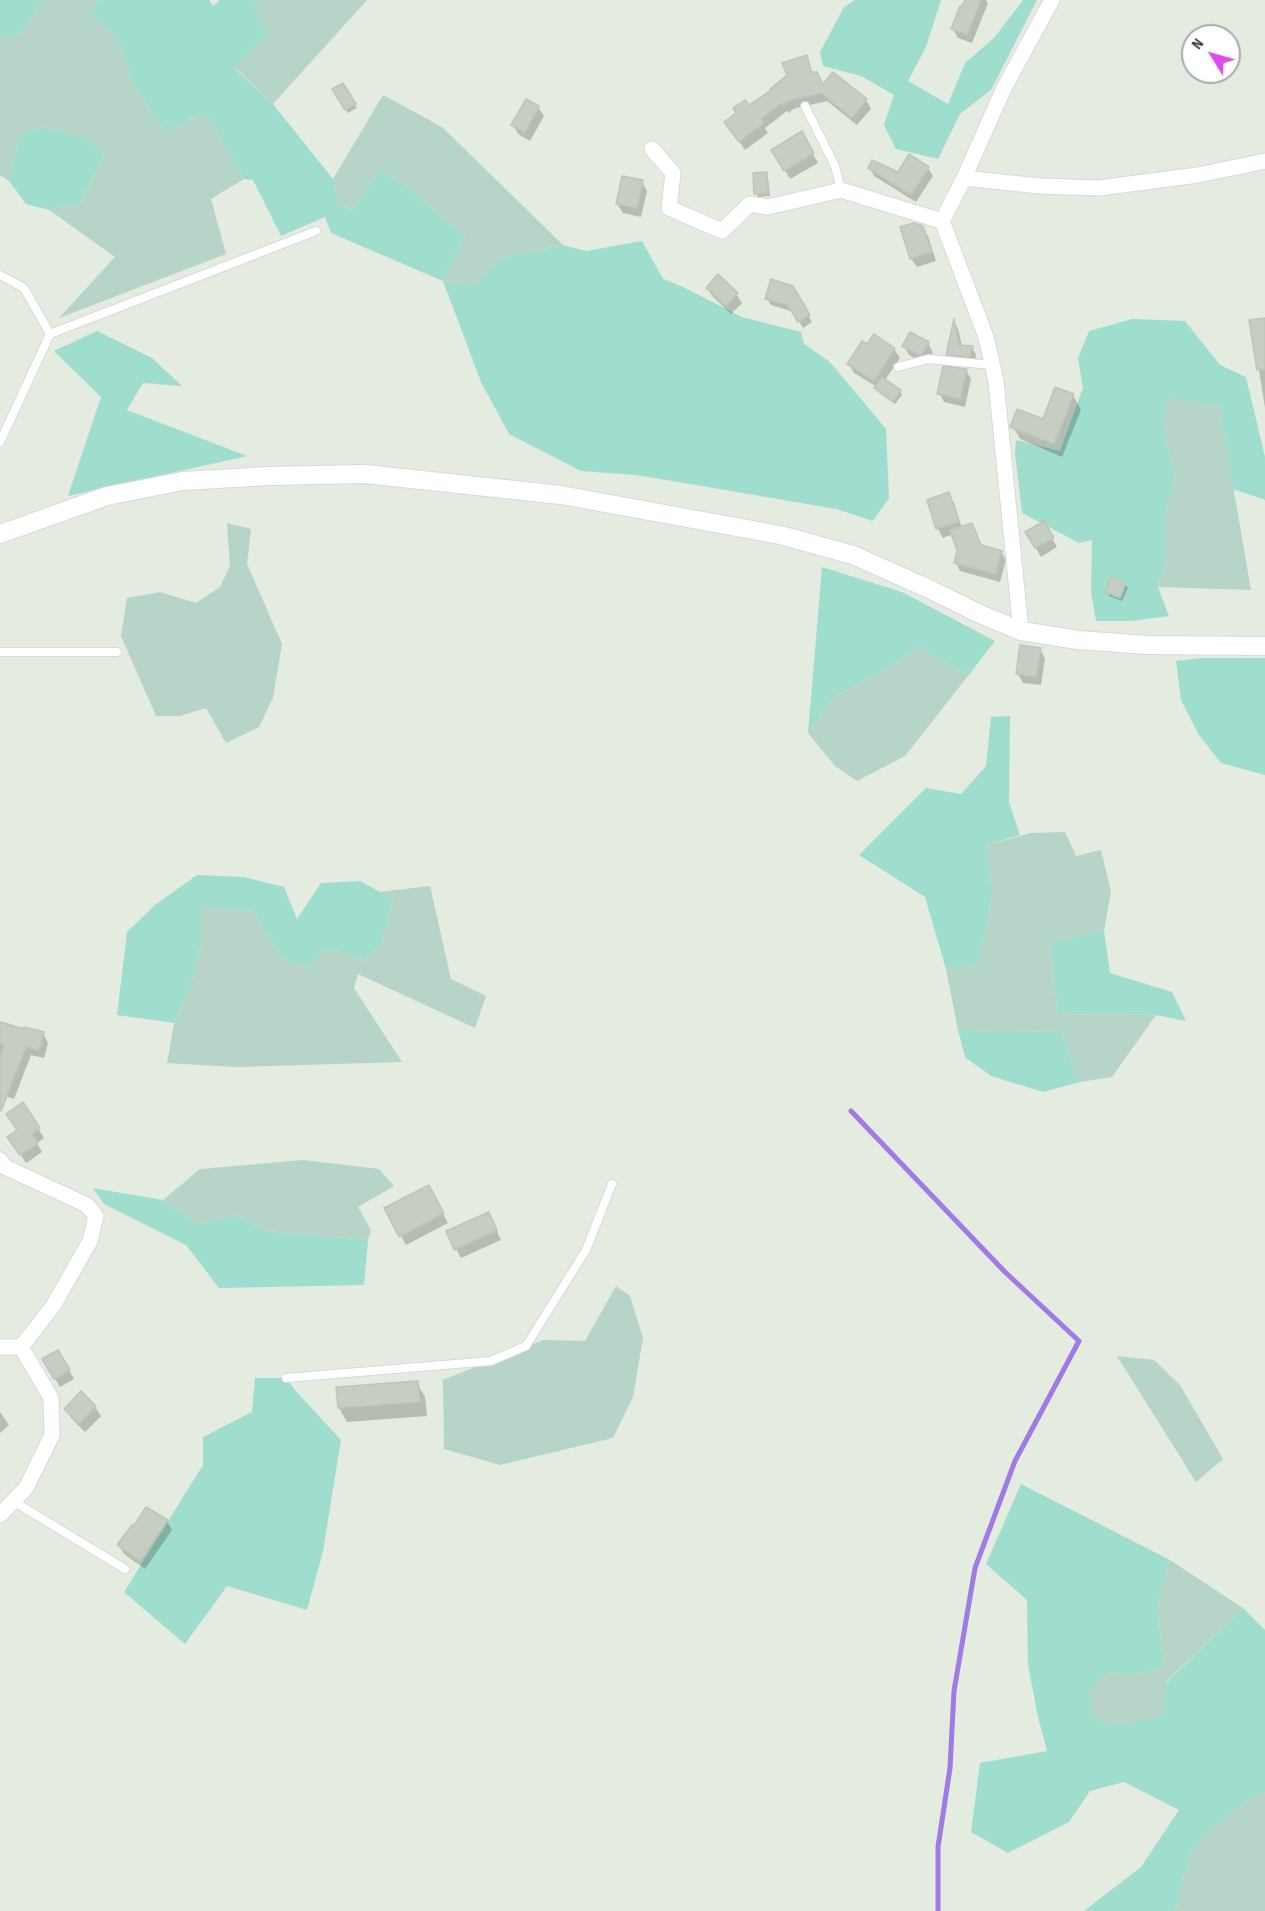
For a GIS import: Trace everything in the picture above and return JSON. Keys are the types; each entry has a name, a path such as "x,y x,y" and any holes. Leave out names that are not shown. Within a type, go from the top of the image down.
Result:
{"street":[{"path":"1021,631 996,381 986,337 942,221 964,178 1004,87 1052,0"},
{"path":"652,149 673,173 669,208 722,231 750,204 768,207 841,190 942,221"},
{"path":"964,178 1040,186 1099,188 1198,175 1265,161"},
{"path":"0,534 107,496 183,482 269,476 364,474 561,495 780,534 853,555 1021,631 1078,640 1124,643 1265,646"},
{"path":"2,1167 87,1205 96,1216 90,1240 53,1306 21,1347"},
{"path":"0,1347 21,1347"},
{"path":"0,1515 26,1488 52,1435 51,1398 21,1347"}],"lane":[{"path":"805,106 835,166 841,190"},
{"path":"0,442 50,334 316,231"},
{"path":"0,275 24,288 50,334"},
{"path":"898,367 928,359 992,365"},
{"path":"0,652 117,652"},
{"path":"286,1378 491,1361 526,1346 586,1250 612,1184"},
{"path":"13,1501 125,1569"}],"shaded area":[{"path":"0,0 43,0 23,32 0,39"},
{"path":"100,0 209,0 213,6 220,0 252,0 268,34 234,68 273,104 333,179 339,206 353,209 378,169 407,186 465,236 443,281 331,233 325,217 281,236 253,180 244,179 204,112 166,133 133,85 117,37 89,15"},
{"path":"855,0 941,0 926,47 908,81 948,104 965,63 994,38 1023,0 1037,0 991,90 960,114 938,159 896,149 884,125 894,95 861,76 823,66 820,52 844,7"},
{"path":"43,127 89,138 104,156 81,203 49,210 26,204 9,181 20,134"},
{"path":"642,241 663,279 742,317 801,332 804,344 830,362 886,429 889,498 873,521 836,509 702,486 636,475 581,471 509,434 481,382 443,281 473,286 500,258 563,245 586,251"},
{"path":"1132,319 1185,321 1220,365 1246,377 1265,457 1265,500 1233,489 1219,405 1163,428 1176,478 1165,513 1165,565 1158,587 1169,616 1131,621 1096,621 1091,592 1092,540 1079,543 1022,513 1015,454 1016,440 1060,451 1083,388 1078,358 1089,331"},
{"path":"97,331 152,358 182,386 143,383 127,410 247,456 68,496 101,397 54,351"},
{"path":"822,567 902,592 995,641 968,676 920,647 886,670 835,696 808,733"},
{"path":"1200,658 1265,658 1265,775 1221,763 1199,735 1181,700 1176,661"},
{"path":"1010,716 1009,802 1020,835 987,845 993,893 979,965 946,969 925,897 859,855 926,788 961,794 986,766 991,717"},
{"path":"197,875 244,877 284,887 297,919 321,883 360,881 393,899 382,942 365,961 328,948 307,967 282,959 253,912 201,906 201,946 189,990 174,1023 117,1015 127,932 155,905"},
{"path":"1104,931 1110,973 1172,992 1186,1021 1156,1015 1058,1014 1049,941"},
{"path":"958,1030 1061,1032 1080,1082 1043,1092 991,1076 965,1057"},
{"path":"93,1188 163,1200 199,1224 236,1215 266,1231 368,1240 364,1285 219,1288 186,1245 104,1204"},
{"path":"255,1378 286,1378 341,1440 323,1551 307,1610 227,1586 185,1644 124,1592 203,1465 203,1437 252,1412"},
{"path":"1021,1484 1170,1560 1158,1601 1163,1668 1133,1675 1107,1672 1165,1684 1243,1608 1265,1630 1265,1792 1248,1800 1191,1851 1175,1911 1084,1911 1141,1867 1179,1810 1124,1782 1090,1791 1069,1822 1008,1853 971,1832 980,1763 1047,1751 1028,1665 1027,1600 986,1564"}],"green space":[{"path":"43,0 100,0 90,15 117,37 133,85 166,133 204,112 244,179 211,199 226,254 59,318 115,257 49,210 82,202 104,156 89,139 43,127 20,134 9,181 0,175 0,39 23,32"},
{"path":"252,0 367,0 273,104 234,67 268,34"},
{"path":"383,95 442,127 563,245 500,258 473,286 443,281 465,236 407,186 378,169 353,209 339,206 333,179"},
{"path":"1167,398 1219,405 1251,590 1158,587 1165,565 1165,513 1176,478 1163,428"},
{"path":"227,523 251,529 247,564 282,644 273,698 259,727 226,743 206,708 180,716 156,716 121,636 127,598 160,592 196,603 220,587 230,566"},
{"path":"920,647 968,676 905,756 857,781 835,766 808,733 835,696 886,670"},
{"path":"1065,832 1076,856 1101,850 1111,892 1104,931 1049,942 1058,1014 1156,1015 1112,1077 1080,1082 1061,1032 958,1030 946,969 979,964 993,893 987,845 1031,833"},
{"path":"430,886 451,979 486,996 475,1028 358,974 354,988 402,1062 235,1067 167,1063 174,1023 189,990 201,946 201,905 253,912 282,959 307,967 328,948 365,961 382,942 393,900 380,892"},
{"path":"303,1160 379,1169 394,1186 358,1207 371,1230 368,1240 266,1231 236,1215 199,1224 163,1200 200,1169"},
{"path":"616,1286 630,1296 643,1338 633,1397 613,1438 500,1465 444,1449 443,1380 543,1340 585,1341"},
{"path":"1117,1356 1154,1360 1180,1385 1223,1459 1196,1482"},
{"path":"1170,1560 1243,1608 1165,1683 1164,1716 1121,1724 1093,1720 1089,1692 1107,1672 1133,1675 1163,1668 1158,1601"},
{"path":"1265,1792 1265,1911 1175,1911 1191,1851 1214,1827 1248,1800"}],"building":[{"path":"965,0 981,0 967,35 951,29 960,6"},
{"path":"807,55 811,72 817,72 823,84 833,72 867,99 852,118 821,93 788,101 783,105 781,103 761,119 764,123 739,142 724,122 736,113 733,108 745,100 749,105 771,90 787,75 782,63"},
{"path":"343,83 356,104 345,110 332,89"},
{"path":"526,99 539,106 525,133 511,125"},
{"path":"802,131 814,153 784,171 771,150"},
{"path":"909,154 929,167 911,195 868,168 872,160 898,172"},
{"path":"767,172 768,193 754,194 753,173"},
{"path":"622,176 643,180 637,208 616,204"},
{"path":"914,223 923,226 932,252 910,259 900,227"},
{"path":"718,274 738,293 726,306 706,288"},
{"path":"771,279 793,286 810,315 798,322 788,305 765,299"},
{"path":"1265,318 1265,369 1257,370 1249,320"},
{"path":"954,319 959,345 973,346 970,357 946,355"},
{"path":"910,332 929,342 922,354 919,355 902,346"},
{"path":"874,334 895,348 874,381 847,364 862,341 867,344"},
{"path":"943,366 967,369 960,399 937,394"},
{"path":"882,377 901,390 893,401 874,388"},
{"path":"1055,387 1074,394 1054,444 1010,427 1017,409 1043,419"},
{"path":"949,492 959,522 936,529 927,500"},
{"path":"1044,521 1054,538 1035,548 1025,532"},
{"path":"972,523 981,545 1002,551 996,574 954,563 957,551 950,530"},
{"path":"1111,577 1126,583 1120,598 1105,592"},
{"path":"1020,645 1041,648 1036,677 1016,674"},
{"path":"0,1022 44,1032 39,1050 26,1047 1,1111 0,1056 4,1045 0,1044"},
{"path":"23,1102 40,1128 32,1134 38,1143 20,1155 7,1137 17,1130 6,1114"},
{"path":"429,1185 444,1213 399,1237 384,1208"},
{"path":"489,1212 497,1230 454,1250 446,1231"},
{"path":"58,1350 70,1370 54,1379 42,1359"},
{"path":"418,1381 420,1402 338,1408 336,1387"},
{"path":"81,1391 96,1406 79,1424 64,1409"},
{"path":"146,1507 168,1520 140,1561 117,1545"}],"waterway":[{"path":"851,1111 1005,1272 1079,1341 1015,1461 975,1568 954,1691 950,1768 938,1847 938,1911"}]}
